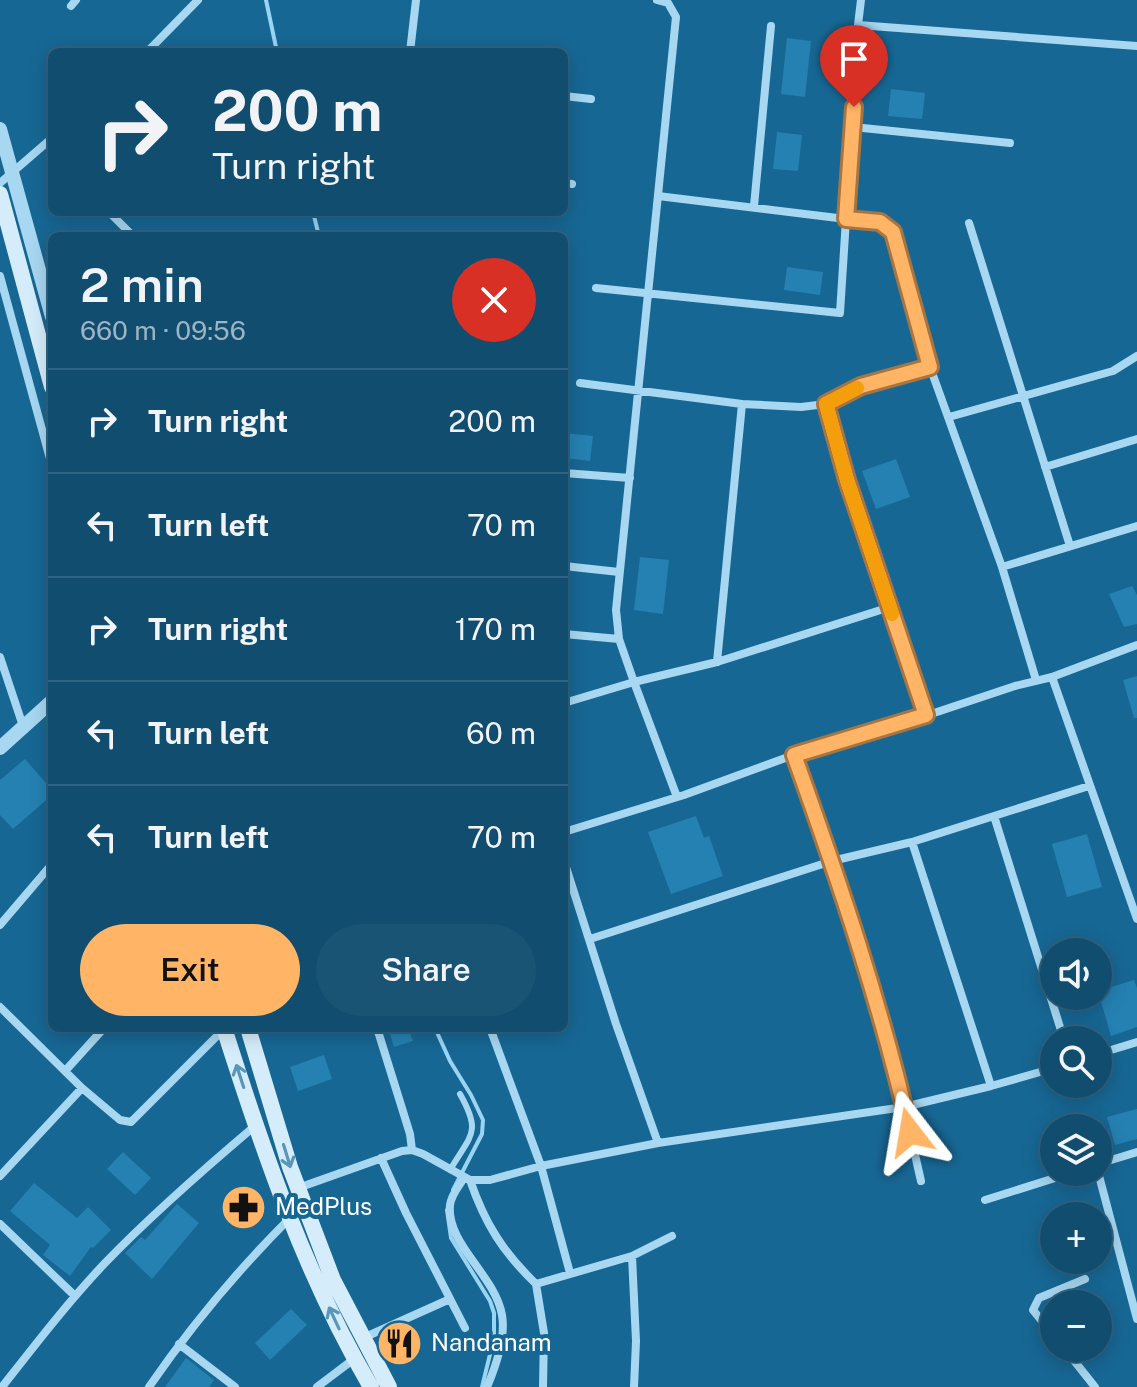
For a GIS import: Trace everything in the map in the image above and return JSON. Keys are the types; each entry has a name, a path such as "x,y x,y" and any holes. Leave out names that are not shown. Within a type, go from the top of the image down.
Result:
{"main road":[{"path":"0,194 48,372"},
{"path":"225,1032 290,1218 354,1359 371,1387"},
{"path":"249,1032 298,1188 333,1280 389,1387"}],"street":[{"path":"151,48 198,0"},
{"path":"410,48 416,0"},
{"path":"657,0 668,3 676,17 616,610 619,639 677,797"},
{"path":"596,288 840,313 861,0"},
{"path":"858,25 1137,46"},
{"path":"754,206 771,26"},
{"path":"568,96 591,99"},
{"path":"853,127 1010,143"},
{"path":"0,129 6,178 48,302"},
{"path":"6,178 48,146"},
{"path":"658,196 880,222 893,232 930,367 1002,567 1036,680"},
{"path":"113,216 129,232"},
{"path":"969,223 1070,546"},
{"path":"0,276 48,451"},
{"path":"949,417 1022,394 1113,371 1137,356"},
{"path":"580,383 742,404 801,407 826,404 861,386 930,367"},
{"path":"717,662 742,404"},
{"path":"826,404 847,480 926,715"},
{"path":"1045,467 1137,439"},
{"path":"568,473 630,478"},
{"path":"1002,567 1137,526"},
{"path":"568,566 619,572"},
{"path":"568,702 717,662 890,607"},
{"path":"568,634 619,639"},
{"path":"568,831 677,797 794,755 1052,677 1137,645"},
{"path":"0,657 23,726"},
{"path":"1052,677 1137,919"},
{"path":"0,748 48,704"},
{"path":"794,755 832,861 872,991 921,1181"},
{"path":"590,939 832,861 912,842 1089,786"},
{"path":"994,816 1060,1026"},
{"path":"912,842 991,1086"},
{"path":"0,925 48,869"},
{"path":"568,873 658,1143"},
{"path":"0,1007 82,1088 120,1120 131,1122 220,1032"},
{"path":"66,1070 100,1032"},
{"path":"378,1032 410,1134 412,1150"},
{"path":"491,1032 541,1166 570,1273"},
{"path":"1112,1050 1137,1042"},
{"path":"298,1188 412,1150 460,1176 490,1180 541,1166 658,1143 904,1107 1040,1072"},
{"path":"0,1176 82,1088"},
{"path":"2,1387 105,1263 190,1180 256,1125"},
{"path":"1112,1160 1137,1152"},
{"path":"381,1158 465,1328"},
{"path":"460,1176 503,1248 536,1284 544,1333 543,1387"},
{"path":"460,1176 450,1204 453,1225 464,1248 488,1277 502,1316 498,1356 487,1387"},
{"path":"985,1200 1040,1183"},
{"path":"1102,1186 1137,1319"},
{"path":"149,1387 179,1344 248,1260 290,1218"},
{"path":"0,1224 75,1296"},
{"path":"536,1284 632,1256 672,1236"},
{"path":"632,1256 636,1341 634,1387"},
{"path":"1058,1290 1085,1279"},
{"path":"1040,1298 1033,1310 1040,1319"},
{"path":"362,1338 450,1299"},
{"path":"179,1344 235,1387"},
{"path":"317,1387 354,1359"},
{"path":"1075,1362 1095,1387"}],"lane":[{"path":"460,1094 471,1114 473,1127 460,1176"}],"building":[{"path":"787,38 811,41 805,97 781,94"},
{"path":"891,89 925,93 922,119 888,116"},
{"path":"777,132 802,135 798,171 773,169"},
{"path":"787,267 823,272 820,295 784,290"},
{"path":"568,433 593,436 590,461 568,458"},
{"path":"896,459 910,497 876,509 862,471"},
{"path":"640,557 669,560 663,614 634,610"},
{"path":"1132,586 1137,595 1137,624 1124,627 1109,594"},
{"path":"1137,676 1137,718 1134,718 1123,680"},
{"path":"25,759 48,785 48,798 13,829 0,815 0,780"},
{"path":"696,816 704,838 709,836 723,876 671,894 648,832"},
{"path":"1087,834 1102,887 1067,897 1052,844"},
{"path":"1134,980 1137,988 1137,1027 1112,1036 1112,1026 1108,1026 1103,1010 1112,1010 1112,987"},
{"path":"389,1032 410,1032 413,1041 394,1047"},
{"path":"324,1055 332,1079 298,1091 290,1067"},
{"path":"1137,1109 1137,1139 1115,1145 1112,1116"},
{"path":"123,1152 151,1178 135,1195 107,1169"},
{"path":"34,1183 77,1218 88,1207 111,1230 91,1247 70,1276 43,1255 50,1245 10,1211"},
{"path":"177,1204 199,1223 152,1279 125,1253 141,1237 145,1240"},
{"path":"291,1309 307,1325 270,1360 255,1343"},
{"path":"186,1358 214,1380 209,1387 165,1387"}],"waterway":[{"path":"266,0 276,48"},
{"path":"314,216 318,232"},
{"path":"437,1032 483,1120 482,1134 453,1190"},
{"path":"447,1210 451,1238 490,1301 494,1313 494,1338 482,1387"}],"slow traffic":[{"path":"857,388 826,404 847,480 892,614"}],"place":[{"name":"MedPlus","path":"244,1207"},
{"name":"Nandanam","path":"400,1343"}],"route":[{"path":"854,107 846,219 880,222 893,232 930,367 861,386 826,404 847,480 926,715 794,755 832,861 872,991 910,1132"}]}
